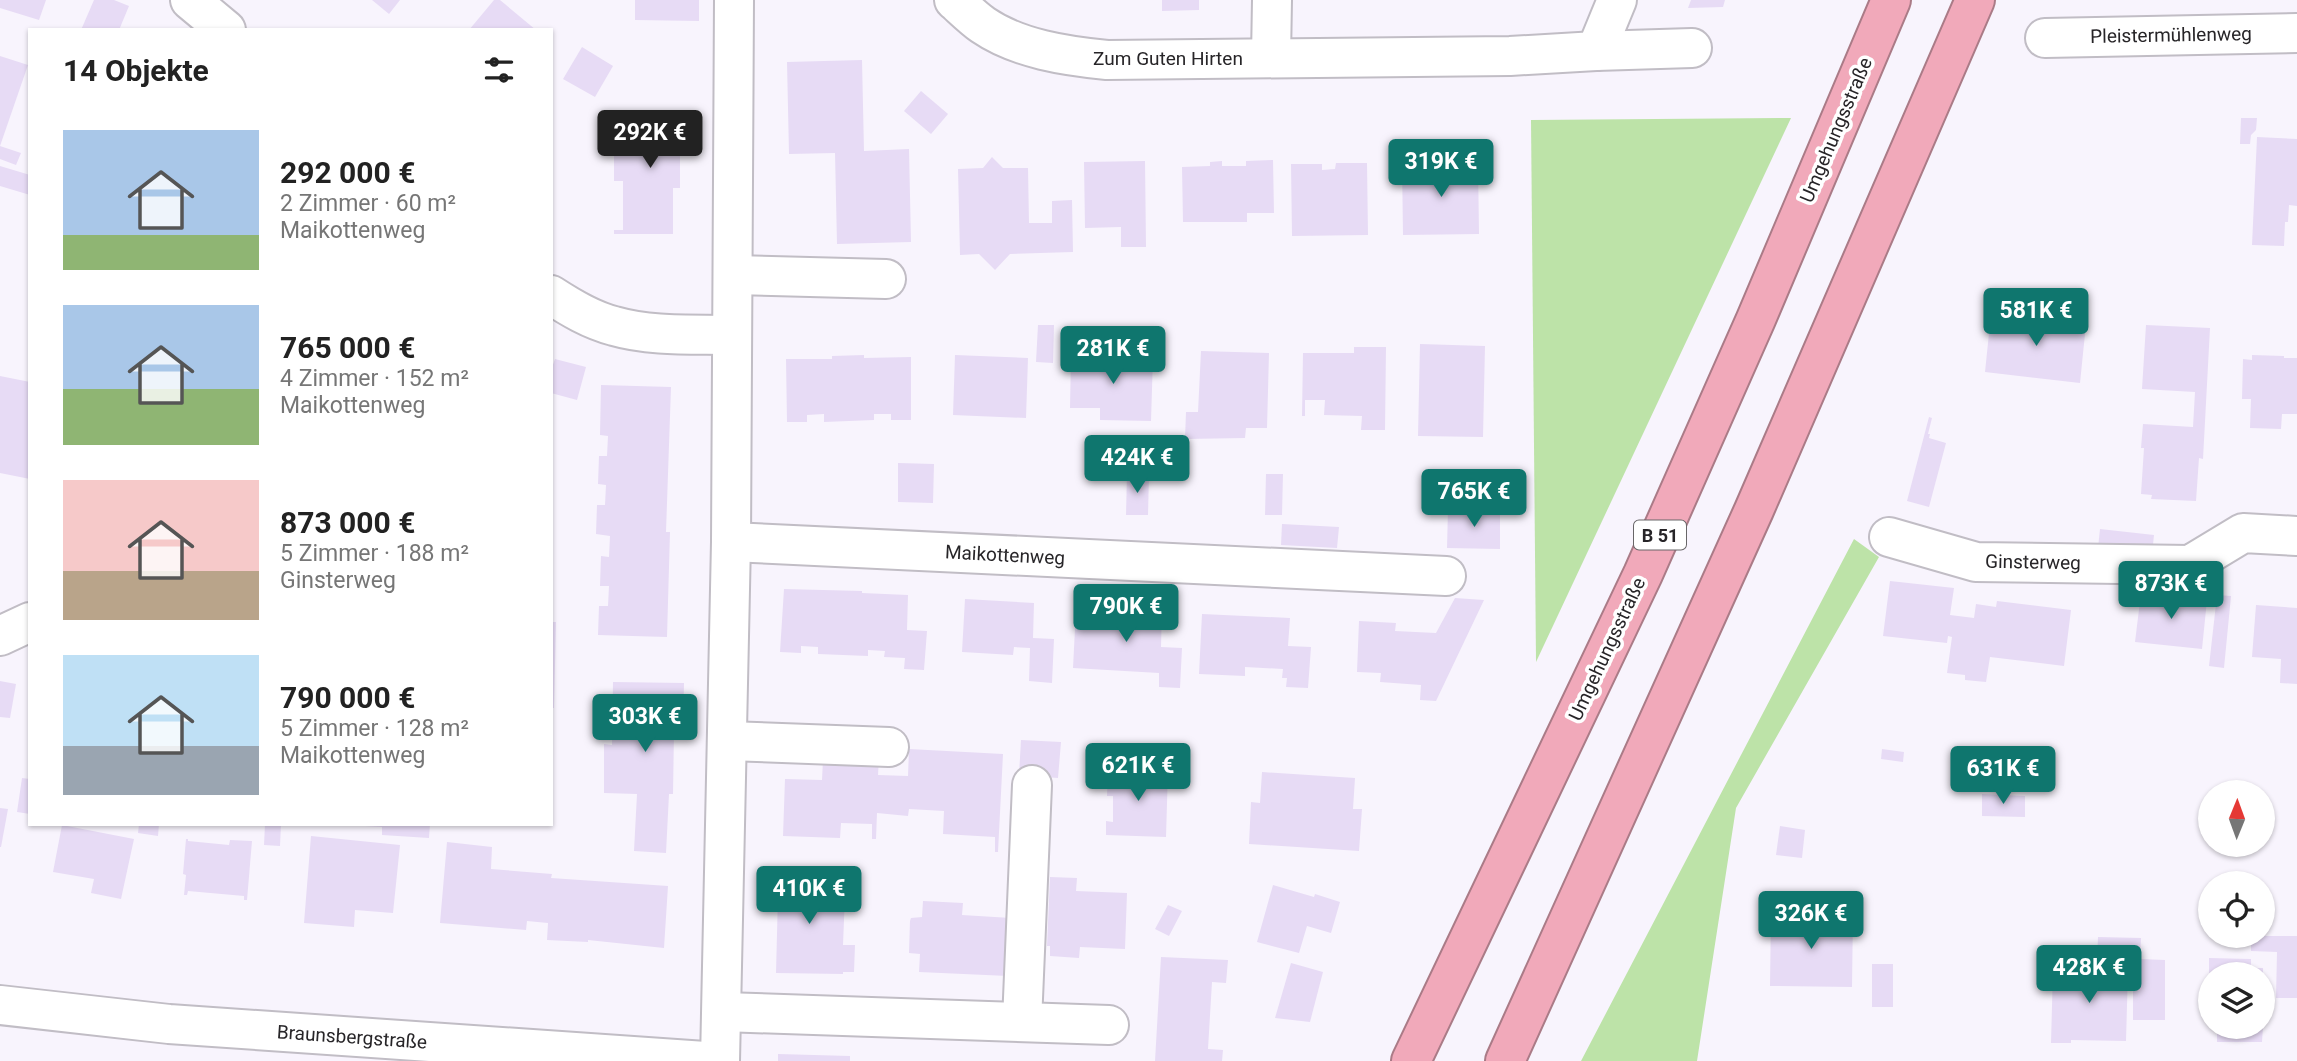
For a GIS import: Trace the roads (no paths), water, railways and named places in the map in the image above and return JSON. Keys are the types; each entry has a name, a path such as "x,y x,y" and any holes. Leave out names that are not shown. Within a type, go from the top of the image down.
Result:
{"highway":[{"name":"Umgehungsstraße","path":"1411,1061 1643,574 1756,318 1891,0"},
{"path":"1506,1061 1754,510 1975,0"}],"street":[{"path":"190,0 224,28"},
{"path":"720,1061 731,542 734,0"},
{"name":"Zum Guten Hirten","path":"954,0 984,26 1026,45 1064,56 1108,60 1510,56 1692,48"},
{"name":"Zum Guten Hirten","path":"1271,57 1272,0"},
{"path":"1596,51 1617,0"},
{"name":"Pleistermühlenweg","path":"2045,38 2297,33"},
{"path":"734,275 886,279"},
{"path":"553,296 577,312 614,327 658,333 732,335"},
{"name":"Ginsterweg","path":"1889,537 1976,562 2190,565 2243,533 2297,536"},
{"name":"Maikottenweg","path":"731,542 1447,576"},
{"path":"0,636 28,623"},
{"path":"728,741 889,747"},
{"path":"1022,1022 1032,785"},
{"name":"Braunsbergstraße","path":"1,1006 169,1024 705,1061"},
{"path":"723,1012 1109,1026"}]}
